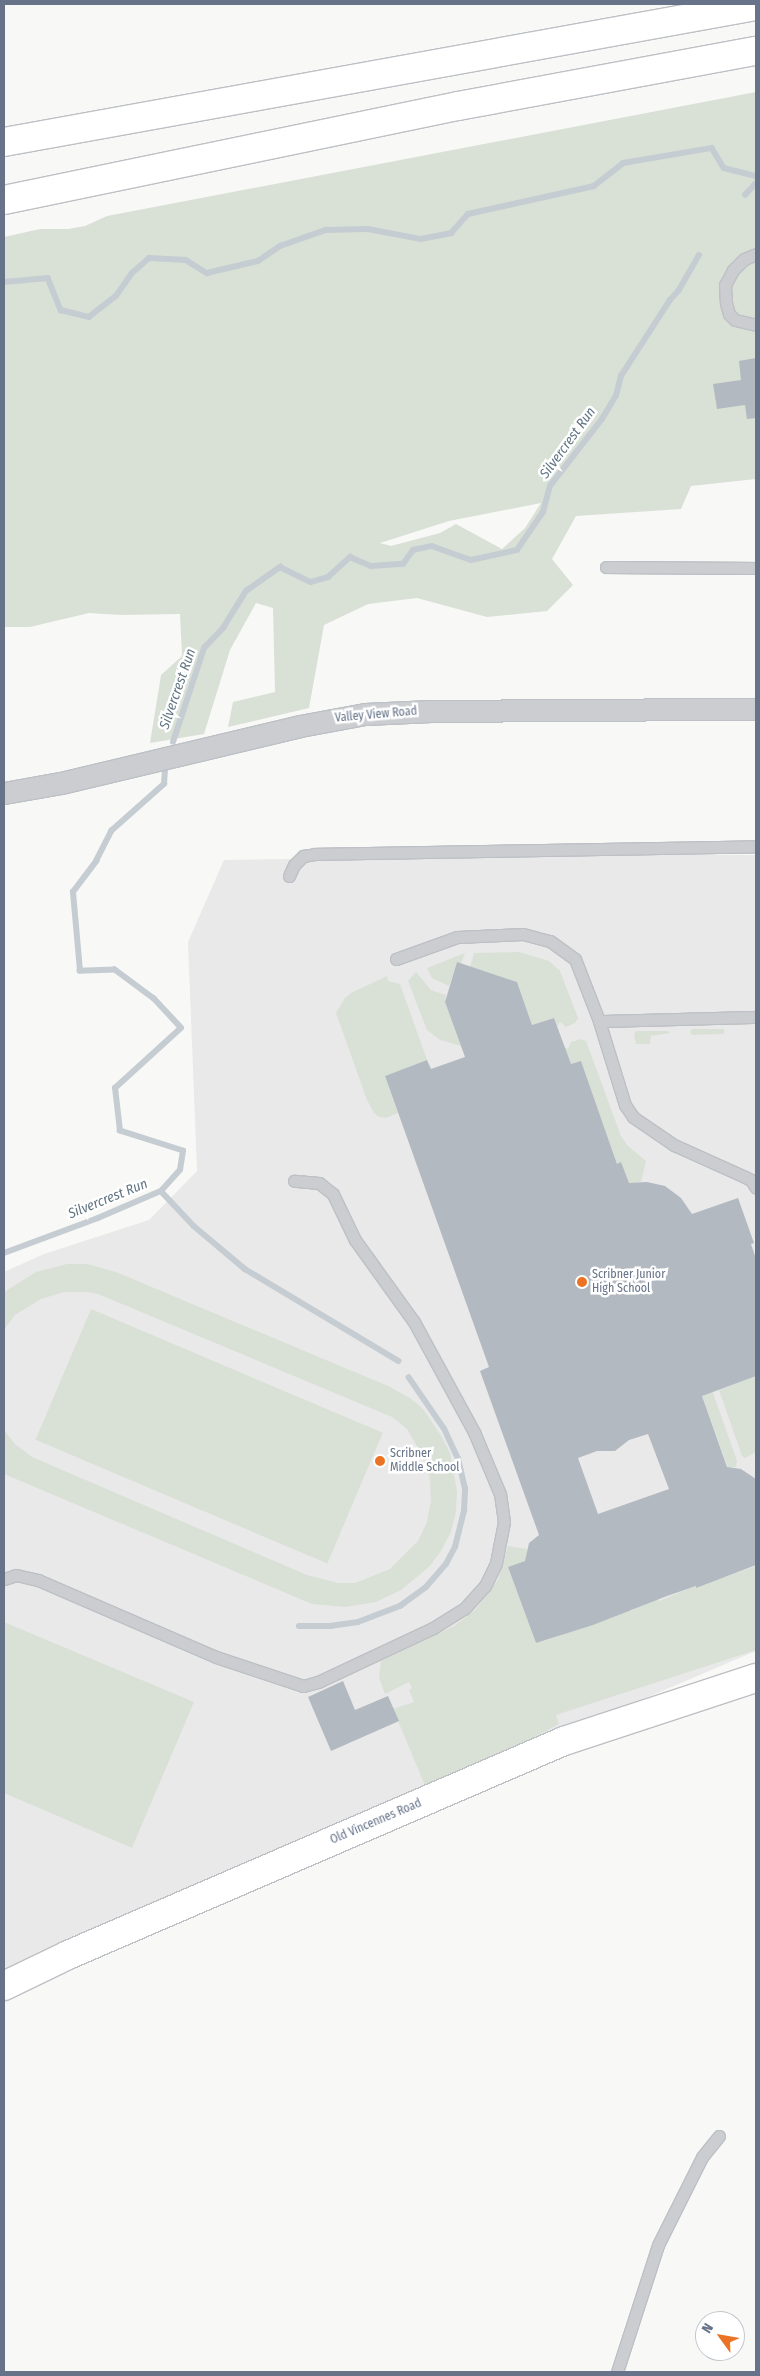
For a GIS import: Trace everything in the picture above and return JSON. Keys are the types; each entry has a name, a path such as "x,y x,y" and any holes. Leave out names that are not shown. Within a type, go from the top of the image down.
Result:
{"main road":[{"path":"4,142 756,6"},
{"path":"4,200 458,106 756,51"},
{"name":"Old Vincennes Road","path":"4,1986 68,1955 564,1741 756,1678"}],"street":[{"name":"Valley View Road","path":"4,793 61,783 300,726 365,714 431,711 756,709"}],"lane":[{"path":"756,254 744,259 733,270 725,285 729,314 735,320 756,325"},
{"path":"606,567 756,568"},
{"path":"289,876 302,856 315,854 756,846"},
{"path":"396,959 456,937 523,934 550,941 575,959 598,1021 625,1105 633,1117 674,1145 751,1180 756,1188"},
{"path":"598,1021 756,1017"},
{"path":"4,1579 16,1575 38,1580 226,1661 303,1686 318,1682 433,1628 464,1609 485,1586 496,1563 504,1531 504,1517 500,1494 474,1432 414,1322 355,1240 333,1194 319,1183 294,1181"},
{"path":"617,2372 658,2245 702,2157 719,2136"}],"shaded area":[{"path":"756,92 756,479 691,486 681,509 576,516 552,559 573,585 547,611 487,617 417,598 368,604 324,625 309,708 228,727 233,702 275,692 273,608 256,603 230,650 204,734 150,743 161,675 182,656 180,614 121,615 89,613 30,627 4,627 4,237 40,229 68,229 85,226 107,216","holes":["541,503 525,528 502,549 456,524 440,533 391,546 380,543 449,521"]},
{"name":"Scribner Middle School","path":"625,854 756,855 756,1651 117,1923 4,1976 4,1272 44,1254 149,1220 197,1171 188,942 224,860"},
{"path":"519,952 549,961 560,971 578,1018 575,1023 566,1027 560,1022 557,1026 554,1018 532,1025 517,982 470,967 474,953"},
{"path":"465,953 461,964 457,963 449,986 432,978 427,968"},
{"path":"416,972 431,990 446,995 445,1002 461,1046 440,1040 427,1030 408,981"},
{"path":"387,976 388,981 400,984 427,1060 385,1076 398,1113 386,1118 379,1117 374,1113 367,1100 336,1013 345,998 351,993"},
{"path":"693,1029 723,1029 725,1031 723,1034 692,1035 690,1032"},
{"path":"636,1031 668,1031 670,1033 651,1036 650,1044 636,1044 634,1034"},
{"path":"581,1039 586,1041 621,1136 628,1146 646,1161 641,1182 635,1183 636,1205 621,1163 617,1164 581,1061 571,1064 564,1047 568,1049 571,1042"},
{"path":"67,1264 87,1264 116,1272 388,1386 410,1398 423,1409 442,1437 450,1453 457,1491 456,1512 451,1532 441,1551 429,1567 401,1590 376,1602 345,1607 312,1604 4,1474 4,1430 15,1444 32,1457 307,1575 338,1583 355,1583 390,1569 418,1541 427,1522 431,1500 430,1480 425,1460 407,1429 392,1417 98,1294 64,1292 41,1299 15,1315 4,1330 4,1292 36,1272"},
{"path":"91,1309 383,1433 327,1564 36,1440"},
{"path":"756,1376 756,1452 745,1458 742,1456 719,1390"},
{"path":"699,1387 711,1387 737,1461 736,1467 728,1468"},
{"path":"508,1546 527,1549 528,1560 508,1567 536,1643 557,1637 576,1628 577,1630 630,1609 631,1611 658,1599 659,1601 695,1586 696,1588 724,1575 725,1577 756,1566 756,1650 556,1715 559,1724 491,1760 426,1788 393,1709 414,1702 409,1690 412,1688 409,1682 385,1694 379,1678 381,1661 454,1626 475,1610 498,1580"},
{"path":"4,1622 194,1702 132,1848 4,1793"}],"building":[{"path":"756,358 756,418 747,419 745,405 717,409 713,384 741,380 739,361"},
{"path":"457,962 517,982 532,1025 554,1018 571,1064 581,1061 617,1164 621,1162 629,1183 647,1182 665,1186 681,1198 692,1214 738,1198 754,1243 751,1244 756,1259 756,1376 702,1396 727,1467 741,1469 756,1479 756,1565 696,1588 696,1586 667,1596 593,1625 536,1643 508,1567 525,1561 529,1543 539,1535 480,1371 489,1367 385,1076 427,1060 431,1069 465,1057 445,1002","holes":["648,1434 669,1489 598,1514 578,1458 597,1451 615,1451 629,1440"]},
{"path":"343,1681 355,1710 388,1696 399,1721 331,1751 308,1697"}],"waterway":[{"path":"4,282 48,278 61,310 89,317 116,296 132,273 149,258 186,260 207,273 258,261 280,246 326,230 368,229 421,239 451,233 468,214 594,186 623,163 712,148 724,168 756,176"},
{"name":"Silvercrest Run","path":"745,195 756,183"},
{"name":"Silvercrest Run","path":"173,742 204,648 223,628 246,591 280,567 311,582 328,577 350,557 371,566 403,564 413,550 432,546 471,560 517,550 543,512 550,486 602,419 616,396 621,376 670,300 679,290 699,255"},
{"name":"Silvercrest Run","path":"4,1253 98,1218 161,1191 180,1170 183,1151 120,1131 115,1088 181,1028 154,999 115,970 80,971 73,892 96,861 111,831 164,784 165,771"},
{"path":"161,1191 194,1226 245,1269 399,1361"},
{"path":"299,1626 330,1626 358,1622 400,1606 426,1587 446,1564 455,1547 464,1510 465,1489 458,1459 444,1429 409,1378"}],"place":[{"name":"Scribner Junior High School","path":"582,1282"},
{"name":"Scribner Middle School","path":"380,1461"}]}
